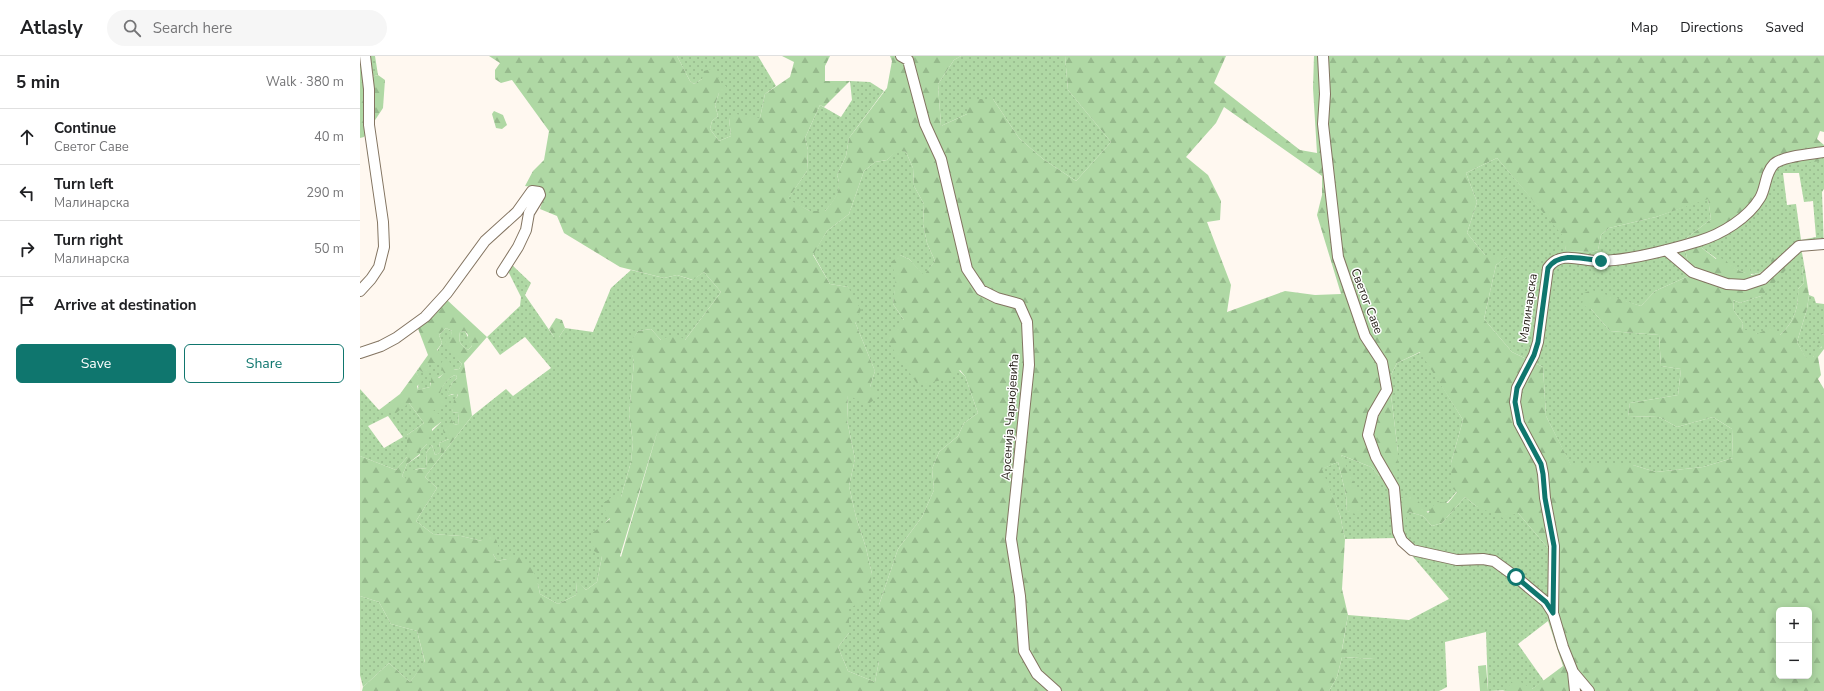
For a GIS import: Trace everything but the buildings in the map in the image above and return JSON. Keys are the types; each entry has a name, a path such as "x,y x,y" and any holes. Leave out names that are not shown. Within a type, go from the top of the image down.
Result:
{"street":[{"path":"360,291 379,267 384,247 383,222 369,125 369,89 365,56"},
{"name":"Арсенија Чарнојевића","path":"901,56 908,60 925,124 941,159 967,269 981,290 997,298 1018,304 1027,322 1029,365 1012,539 1020,596 1024,651 1037,674 1056,691"},
{"name":"Светог Саве","path":"1323,56 1325,94 1323,124 1338,257 1364,336 1382,362 1387,390 1373,414 1368,435 1376,457 1394,488 1398,532 1407,547 1419,553 1457,560 1483,559 1494,561 1546,602 1553,613 1562,647 1573,672 1589,691"},
{"name":"Малинарска","path":"1553,613 1554,546 1545,498 1543,474 1541,464 1519,423 1515,402 1517,388 1534,355 1538,342 1542,322 1546,273 1551,262 1566,258 1601,261 1666,250 1704,239 1731,226 1748,214 1760,197 1774,164 1784,159 1824,152"},
{"path":"360,353 366,352 391,341 408,331 425,317 447,293 485,242 517,212 532,191 539,192 540,195 529,213 526,230 518,247 502,272"},
{"path":"1666,250 1692,272 1727,284 1745,284 1763,279 1799,246 1824,244"},
{"path":"1573,672 1576,691"}],"green space":[{"path":"360,56 375,56 378,75 365,79 360,68"},
{"path":"489,56 677,56 690,81 694,84 702,79 704,71 711,69 718,75 721,86 726,86 726,90 719,93 715,105 718,116 712,121 710,129 719,141 731,136 729,118 736,114 760,118 765,94 790,77 794,62 782,56 830,56 825,66 825,81 850,81 824,107 820,105 805,138 808,150 807,171 788,199 810,211 825,211 837,194 839,180 837,175 846,156 849,138 887,88 892,61 890,56 961,56 954,60 938,84 941,126 967,114 967,99 993,99 1019,138 1043,159 1076,181 1111,142 1068,90 1065,56 1226,56 1214,83 1300,150 1317,153 1313,88 1314,56 1824,56 1824,132 1820,131 1817,139 1824,145 1824,155 1821,161 1797,164 1788,155 1776,168 1743,215 1701,245 1702,248 1716,259 1718,256 1740,271 1746,273 1745,269 1750,269 1751,275 1763,272 1772,266 1771,260 1773,256 1788,259 1791,264 1761,296 1740,303 1733,300 1734,311 1743,323 1742,330 1752,330 1757,334 1773,326 1780,335 1789,325 1795,314 1798,302 1798,289 1804,283 1802,268 1804,264 1809,295 1807,309 1797,342 1806,358 1807,356 1813,357 1816,351 1822,347 1818,343 1821,335 1824,334 1824,349 1818,357 1821,375 1818,379 1824,389 1824,691 1503,691 1507,689 1514,678 1532,689 1563,666 1548,621 1548,548 1518,513 1503,518 1476,506 1465,497 1442,523 1432,526 1423,516 1409,512 1397,538 1392,529 1401,498 1414,496 1428,513 1436,502 1448,503 1457,492 1452,488 1451,463 1463,420 1420,352 1397,363 1389,379 1398,452 1397,480 1379,476 1371,467 1341,455 1361,497 1361,516 1347,511 1346,495 1338,462 1322,469 1340,515 1345,539 1342,589 1348,615 1342,649 1377,659 1342,657 1337,677 1329,691 362,691 363,687 389,663 410,682 425,662 417,631 391,624 379,602 360,596 360,456 396,470 407,457 407,435 424,423 409,403 396,413 379,410 400,394 416,372 422,382 417,386 418,390 430,387 432,373 439,378 444,373 440,366 444,358 448,359 454,370 459,369 462,364 446,347 445,341 450,339 452,331 446,328 439,335 442,343 437,350 440,359 428,366 428,376 418,369 428,355 417,326 446,299 487,337 464,363 472,416 425,477 437,488 416,521 433,534 461,536 482,541 488,535 495,536 499,548 493,554 497,561 507,559 510,554 523,559 532,568 535,574 540,594 558,604 576,595 577,581 586,590 597,582 602,556 594,551 591,534 610,519 602,504 612,497 621,497 631,462 633,442 629,414 634,362 629,344 638,331 651,329 661,340 675,333 685,340 721,292 704,272 693,280 677,275 664,278 620,267 564,233 557,216 540,209 544,196 539,188 525,186 533,171 544,160 549,131 512,80 501,83 495,79 495,70 500,63","holes":["1224,107 1322,176 1322,195 1317,215 1341,294 1315,295 1285,291 1227,312 1231,285 1207,222 1220,220 1221,201 1208,175 1186,157 1216,123","897,150 906,152 913,168 914,186 924,204 923,224 927,243 935,261 924,275 909,259 900,255 891,262 896,277 893,304 904,320 886,339 918,385 952,378 960,370 965,376 978,413 964,423 958,436 939,452 932,469 934,490 922,517 898,549 879,605 879,661 875,682 848,671 838,647 849,633 849,608 867,600 872,574 849,486 855,459 847,420 848,395 867,405 878,397 870,387 875,371 855,322 861,310 848,287 830,284 813,255 827,231 849,214 864,171 875,162 887,160","1497,158 1563,236 1566,251 1592,252 1598,250 1601,235 1609,228 1656,217 1708,199 1711,219 1683,241 1691,275 1655,291 1641,306 1592,290 1584,293 1582,305 1591,309 1610,331 1659,335 1661,366 1681,369 1678,395 1630,403 1628,416 1659,417 1677,427 1713,417 1732,429 1733,458 1703,467 1656,472 1633,465 1571,465 1546,416 1543,367 1512,352 1484,319 1496,265 1510,255 1485,255 1467,233 1477,202 1466,173","465,331 468,335 467,341 472,346 468,350 460,342 460,332","456,375 457,378 452,383 446,397 452,394 458,394 454,400 452,412 459,413 458,425 454,424 451,418 443,430 444,434 448,434 449,439 439,443 441,452 435,455 432,445 426,453 427,468 411,470 405,479 402,476 407,464 420,454 420,451 427,444 427,436 432,437 432,429 441,422 441,415 433,411 444,404 443,397 440,393 444,384","659,426 621,557 620,556"]},
{"path":"677,56 758,56 776,86 765,94 760,118 729,118 731,136 719,141 710,129 712,121 718,116 715,105 721,87 702,79 694,84 690,81"},
{"path":"961,56 1065,56 1068,90 1111,142 1076,181 1043,159 1019,138 993,99 967,114 941,126 938,84 954,60"},
{"path":"360,68 365,79 378,75 385,80 383,108 364,137 360,138"},
{"path":"850,81 870,82 884,91 849,138 846,156 837,175 839,185 835,199 825,211 810,211 787,200 807,171 808,150 805,138 820,105 841,117 852,100"},
{"path":"494,111 503,115 507,125 502,129 496,128 492,114"},
{"path":"897,149 906,152 913,168 914,186 924,204 923,224 927,243 935,261 924,276 909,259 900,255 893,304 904,320 965,376 978,413 964,423 958,436 939,452 932,469 934,490 922,517 898,549 879,605 879,661 875,682 848,671 838,647 849,633 849,607 872,574 849,486 855,459 847,420 848,395 870,387 875,371 855,322 848,287 830,284 813,254 827,231 849,214 864,171 875,162 887,160"},
{"path":"1788,155 1824,155 1824,189 1822,192 1824,248 1801,247 1804,264 1802,268 1804,283 1798,289 1798,302 1795,314 1789,325 1780,335 1757,334 1742,330 1743,323 1734,311 1733,300 1740,303 1761,296 1773,266 1757,273 1744,273 1718,257 1717,259 1700,245","holes":["1783,173 1799,173 1804,202 1813,201 1816,237 1801,240 1796,204 1787,205"]},
{"path":"1497,158 1564,236 1566,251 1592,252 1598,250 1601,235 1609,228 1656,217 1708,198 1711,219 1683,241 1691,275 1655,291 1641,306 1617,299 1591,309 1610,331 1659,335 1661,366 1681,369 1678,395 1630,403 1628,416 1659,417 1677,427 1713,417 1732,429 1733,458 1703,467 1656,472 1633,465 1571,466 1546,416 1543,367 1512,352 1484,319 1496,265 1509,255 1485,255 1467,233 1477,202 1466,173"},
{"path":"511,264 531,283 525,295 554,337 559,337 565,328 593,332 611,288 631,270 664,278 677,275 692,280 704,272 721,292 685,340 661,340 651,329 638,331 630,344 634,362 629,414 633,442 631,462 621,497 612,497 610,518 605,523 602,556 597,582 586,590 577,582 576,595 558,604 540,594 538,584 507,559 497,561 482,541 461,536 433,534 416,521 437,488 425,477 472,416 506,389 513,396 551,368 525,337 500,355 487,337 520,306 521,297 508,271"},
{"path":"1809,295 1814,297 1816,303 1824,304 1824,334 1821,335 1822,346 1813,357 1806,359 1797,342 1807,309"},
{"path":"556,318 562,320 565,328 559,337 554,337 549,329"},
{"path":"446,328 452,331 453,349 462,364 459,369 453,370 448,360 445,373 430,383 430,387 418,390 419,378 416,372 418,369 428,375 428,366 442,343 439,335"},
{"path":"465,331 472,346 468,350 461,344 459,338 460,332"},
{"path":"1421,352 1463,420 1451,463 1457,491 1447,502 1436,509 1424,512 1409,512 1423,516 1432,526 1442,523 1465,497 1476,506 1518,513 1548,548 1548,621 1518,644 1544,681 1532,689 1488,691 1486,632 1445,642 1447,687 1439,691 1329,691 1337,677 1342,657 1375,659 1342,650 1348,615 1409,620 1449,599 1397,538 1345,539 1340,515 1321,469 1338,462 1346,495 1347,511 1361,513 1341,455 1371,467 1379,476 1398,452 1389,379 1397,363"},
{"path":"456,375 457,378 452,383 447,396 458,393 452,412 459,413 458,425 454,424 451,419 449,439 439,443 441,452 435,455 432,445 426,453 427,468 416,469 405,480 402,476 407,464 420,455 420,451 427,444 427,436 441,422 432,411 447,380"},
{"path":"360,389 379,410 409,403 424,423 407,435 407,457 396,470 360,456","holes":["388,416 403,437 384,448 368,426"]},
{"path":"360,596 379,602 391,624 417,631 425,663 410,682 389,663 363,687 360,675"},
{"path":"1486,665 1488,691 1480,691 1478,666"}],"route":[{"path":"1516,577 1546,602 1553,613 1554,546 1545,498 1543,474 1541,464 1519,423 1515,409 1515,402 1517,388 1534,355 1538,342 1541,329 1546,273 1551,262 1558,259 1573,257 1601,261"}]}
